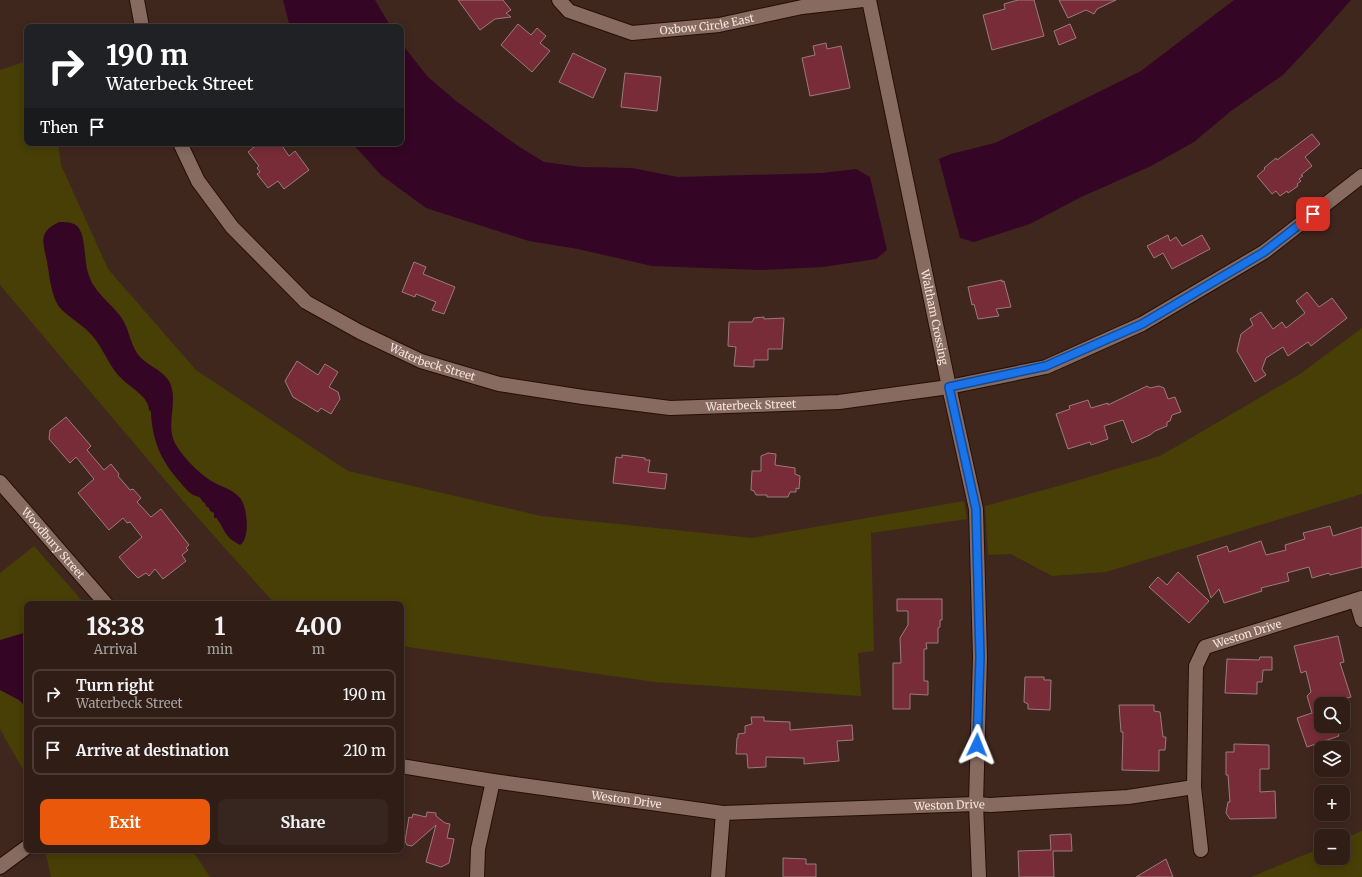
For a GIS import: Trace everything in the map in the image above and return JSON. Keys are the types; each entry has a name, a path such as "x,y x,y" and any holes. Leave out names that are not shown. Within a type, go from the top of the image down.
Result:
{"street":[{"path":"137,0 141,24"},
{"name":"Oxbow Circle East","path":"558,0 569,11 632,33 719,25 802,7 863,0"},
{"name":"Waltham Crossing","path":"869,0 949,387 976,509 980,657 976,804 979,877"},
{"name":"Waterbeck Street","path":"181,146 198,181 232,227 306,302 360,332 421,361 499,384 670,408 839,402 949,387 1046,366 1142,324 1264,252 1362,176"},
{"name":"Woodbury Street","path":"0,482 103,601"},
{"path":"1359,599 1362,620"},
{"name":"Weston Drive","path":"404,766 492,781 723,813 976,804 990,805 1121,798 1194,787 1196,666 1205,647 1359,599"},
{"path":"477,877 478,849 492,781"},
{"path":"1194,787 1201,850"},
{"path":"718,877 723,813"},
{"path":"0,867 24,850"}],"shaded area":[{"path":"283,0 375,0 389,24 289,24"},
{"path":"1234,0 1351,0 1283,75 1231,111 1194,142 1151,166 1079,198 1030,224 974,242 960,238 939,159 951,154 995,143 1141,71"},
{"path":"404,47 428,77 456,101 518,146 544,162 581,167 632,168 678,177 822,173 856,169 870,177 887,250 876,259 823,267 760,270 652,266 578,249 529,241 426,208 381,175 355,146 404,146"},
{"path":"24,62 24,146 58,146 61,165 108,269 196,370 348,471 541,516 752,538 964,501 967,519 871,533 874,651 858,653 861,696 655,682 404,646 404,601 272,601 182,500 0,285 0,70"},
{"path":"59,222 74,224 81,231 88,274 92,283 123,320 133,345 141,358 163,374 169,381 173,395 171,427 177,447 199,471 211,481 235,493 240,498 246,514 247,529 246,536 240,545 228,536 217,518 214,518 214,513 210,511 205,503 200,498 188,491 173,474 159,450 153,432 151,412 143,397 118,375 99,344 84,327 63,311 55,300 43,240 45,232"},
{"path":"1362,328 1362,494 1106,572 1052,576 1011,554 988,555 985,506 1160,456 1300,374"},
{"path":"34,546 82,601 24,601 24,772 0,729 0,573"},
{"path":"24,633 24,705 19,700 0,690 0,640"},
{"path":"1362,831 1362,877 1251,877 1314,851 1314,865 1350,865 1350,836"},
{"path":"49,853 194,853 210,877 51,877 46,855"}],"building":[{"path":"458,0 503,0 511,10 506,13 511,17 495,19 480,30"},
{"path":"1018,0 1034,0 1044,36 992,50 983,15 1005,9 1004,4"},
{"path":"1059,0 1116,0 1097,9 1094,14 1086,10 1068,18"},
{"path":"518,24 531,35 537,28 546,36 540,43 550,51 532,72 501,45"},
{"path":"1070,24 1076,38 1059,45 1054,31"},
{"path":"826,43 827,49 841,46 850,88 810,96 802,58 815,55 813,46"},
{"path":"573,53 606,69 593,98 559,82"},
{"path":"625,73 661,77 657,111 621,107"},
{"path":"1312,134 1320,144 1305,157 1312,166 1301,175 1303,176 1299,179 1301,181 1297,184 1298,186 1288,193 1287,191 1280,196 1276,191 1272,194 1257,176 1276,158 1277,160"},
{"path":"255,146 282,146 289,156 295,151 309,170 284,189 278,181 268,188 257,174 260,172 257,168 259,166 248,152"},
{"path":"1168,235 1170,241 1176,237 1182,246 1202,235 1210,249 1172,269 1163,253 1154,258 1147,246"},
{"path":"414,262 426,267 423,274 455,287 444,314 432,310 436,302 416,294 415,297 402,292"},
{"path":"1002,280 1002,282 1004,281 1011,307 996,309 999,316 978,319 974,304 972,305 968,287"},
{"path":"1307,292 1319,307 1332,298 1347,318 1311,346 1308,342 1288,356 1283,347 1266,358 1262,369 1266,375 1255,382 1237,351 1241,334 1253,325 1250,319 1261,312 1273,329 1282,322 1286,328 1305,313 1296,301"},
{"path":"764,317 764,319 784,318 782,349 768,349 768,360 754,360 754,367 734,366 736,347 728,346 729,322 752,322 754,318"},
{"path":"297,361 318,375 325,364 338,372 329,387 338,392 340,399 331,414 321,408 318,412 293,397 285,381"},
{"path":"1147,386 1150,388 1159,386 1164,388 1168,399 1175,397 1181,412 1172,415 1170,421 1167,422 1167,426 1132,443 1123,420 1104,426 1108,439 1091,445 1090,442 1068,449 1056,414 1070,409 1069,406 1088,400 1091,408 1108,403 1108,405"},
{"path":"66,417 91,446 87,450 104,470 111,464 119,474 118,476 130,490 133,489 141,498 137,502 151,517 161,509 189,545 186,548 188,550 182,555 186,561 163,579 155,569 149,576 146,573 138,578 129,569 119,557 142,537 130,522 127,523 123,518 109,530 78,493 94,479 76,457 70,463 49,439 50,430"},
{"path":"768,453 776,454 775,465 795,468 795,474 800,476 799,489 796,488 796,492 790,492 788,497 767,497 767,495 756,495 754,491 751,490 752,471 761,471 761,456"},
{"path":"622,455 650,460 648,472 667,474 665,489 613,483 616,457 622,458"},
{"path":"1330,526 1333,536 1362,527 1362,567 1330,575 1329,573 1312,578 1309,567 1287,573 1289,581 1261,588 1262,591 1224,603 1219,589 1211,598 1197,556 1227,546 1229,552 1261,541 1266,555 1286,550 1285,545 1305,539 1303,533"},
{"path":"1178,572 1209,601 1189,623 1149,587 1158,577 1167,585"},
{"path":"897,599 942,599 942,620 940,620 940,627 938,628 938,643 926,643 927,649 924,649 924,681 928,681 928,695 910,694 910,709 893,709 893,663 901,663 900,638 908,625 908,611 897,611"},
{"path":"1338,636 1344,662 1340,663 1351,697 1314,697 1314,733 1338,733 1339,736 1324,741 1314,741 1314,745 1307,747 1297,718 1312,713 1307,696 1311,692 1306,671 1301,673 1294,646"},
{"path":"1260,657 1272,657 1272,670 1263,670 1262,682 1257,682 1257,694 1225,693 1227,659 1259,660"},
{"path":"1025,677 1044,677 1044,680 1051,680 1050,710 1028,709 1028,704 1024,702"},
{"path":"1119,705 1154,705 1154,711 1160,712 1163,737 1166,737 1165,750 1159,750 1159,771 1122,770 1123,732 1121,732"},
{"path":"751,717 764,717 764,721 790,722 790,730 852,725 853,740 837,741 839,761 804,764 804,758 766,757 766,767 748,768 747,754 736,754 738,734 745,733 745,726 752,724"},
{"path":"1234,744 1269,745 1269,769 1260,769 1260,792 1275,791 1276,818 1230,819 1226,813 1228,802 1230,802 1228,775 1226,775 1226,752 1234,752"},
{"path":"427,812 436,813 436,816 445,823 450,824 447,838 454,839 449,863 441,867 426,862 436,825 412,846 407,845 405,841 409,817 412,818 413,814 426,817"},
{"path":"1071,834 1072,851 1053,851 1054,877 1019,877 1018,851 1051,850 1050,835"},
{"path":"783,858 806,859 806,864 816,864 816,877 783,877"},
{"path":"1166,859 1173,877 1136,877"}],"route":[{"path":"977,745 980,657 976,509 949,387 1046,366 1142,324 1264,252 1313,214"}]}
